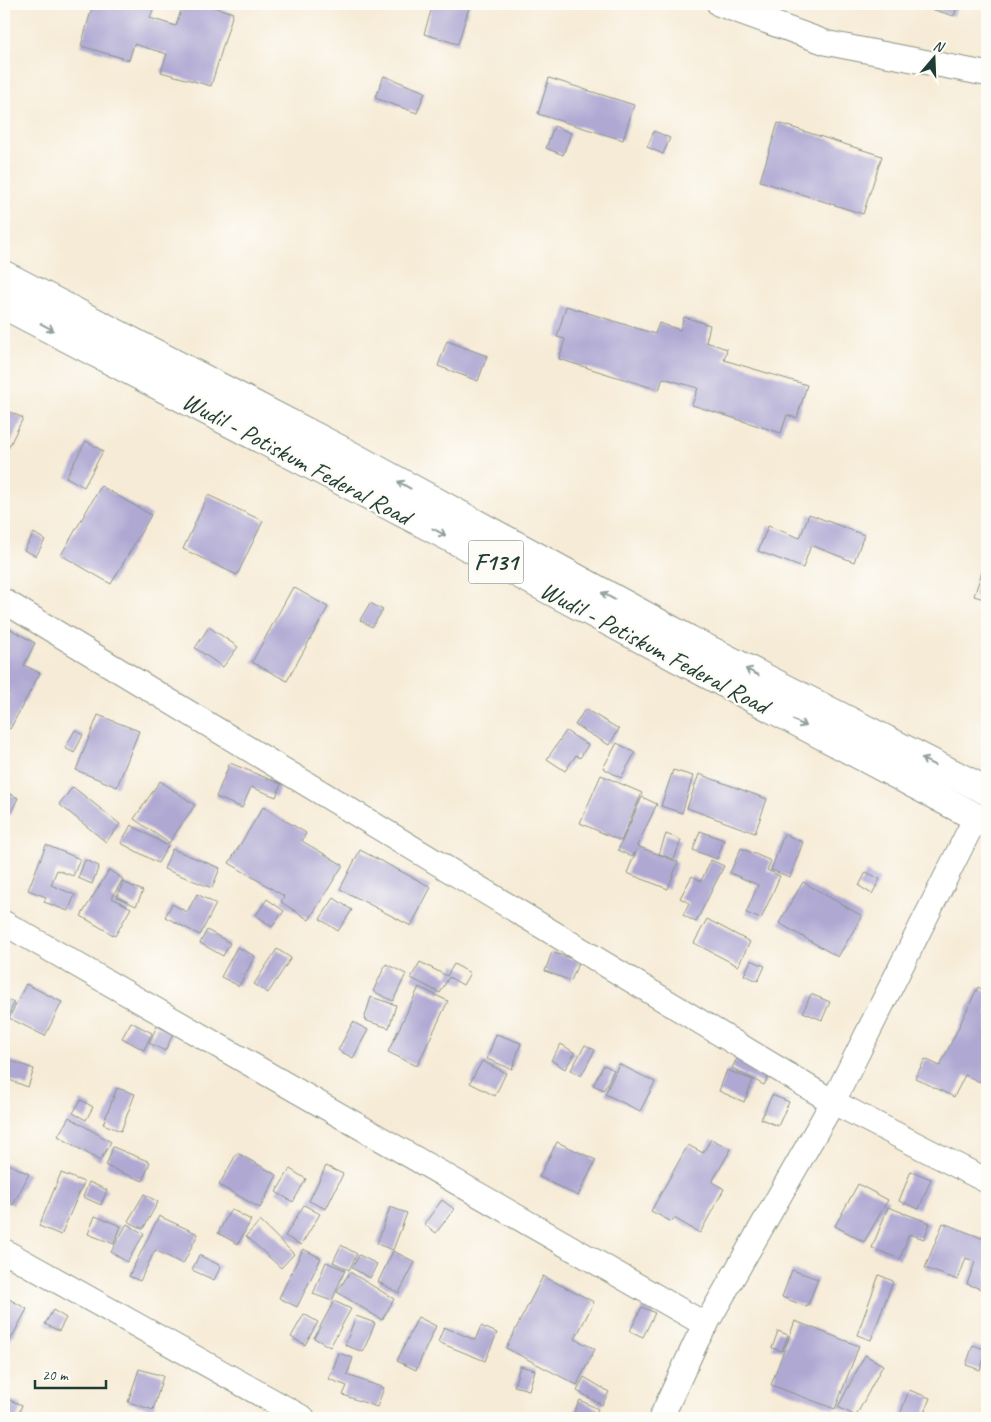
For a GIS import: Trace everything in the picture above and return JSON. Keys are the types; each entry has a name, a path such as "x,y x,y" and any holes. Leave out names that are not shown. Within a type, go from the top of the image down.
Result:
{"main road":[{"name":"Wudil - Potiskum Federal Road","path":"4,276 341,450 688,639 987,791"},
{"name":"Wudil - Potiskum Federal Road","path":"4,305 476,551 982,820"},
{"path":"940,798 953,774"}],"street":[{"path":"719,4 827,43 987,74"},
{"path":"4,601 833,1102 987,1181"},
{"path":"661,1418 697,1340 833,1102 982,820"},
{"path":"4,923 706,1325"},
{"path":"4,1251 302,1418"}],"building":[{"path":"93,4 155,4 150,18 176,26 183,4 203,4 233,13 211,86 161,72 167,54 134,44 129,60 81,46"},
{"path":"433,4 470,4 458,44 424,34"},
{"path":"930,4 958,4 954,16 928,8"},
{"path":"384,76 425,92 417,113 375,98"},
{"path":"549,78 634,105 623,140 538,114"},
{"path":"778,123 882,156 863,214 760,181"},
{"path":"554,126 571,133 563,155 546,148"},
{"path":"654,131 670,138 663,154 647,147"},
{"path":"566,306 655,334 659,323 680,330 684,317 710,325 706,342 727,349 724,360 807,385 797,418 787,415 781,433 692,405 698,388 663,378 659,390 559,359 565,339 557,337"},
{"path":"447,341 487,356 478,381 438,366"},
{"path":"8,411 23,418 4,457 4,420"},
{"path":"86,441 103,451 84,487 66,477"},
{"path":"101,486 151,515 111,584 61,555"},
{"path":"208,495 263,521 237,575 183,549"},
{"path":"809,514 864,535 854,562 811,545 803,568 758,551 768,526 800,538"},
{"path":"34,533 45,540 36,556 24,550"},
{"path":"987,557 987,600 974,596"},
{"path":"293,587 328,607 287,681 252,662"},
{"path":"370,603 383,610 372,627 360,620"},
{"path":"5,626 35,643 24,665 40,673 10,729 4,726 4,704 10,692 4,688"},
{"path":"209,627 238,647 223,667 195,648"},
{"path":"585,709 619,729 609,745 575,725"},
{"path":"98,715 139,731 117,787 76,770"},
{"path":"75,730 83,735 74,753 65,748"},
{"path":"566,731 588,745 580,758 576,755 565,771 547,759"},
{"path":"617,743 635,753 621,778 603,768"},
{"path":"230,763 281,784 276,797 251,787 242,808 216,797"},
{"path":"673,770 693,776 682,813 661,806"},
{"path":"699,774 767,799 755,833 687,808"},
{"path":"601,775 642,793 621,841 580,823"},
{"path":"160,781 195,805 169,843 134,819"},
{"path":"73,787 120,824 106,842 59,804"},
{"path":"8,793 18,798 10,815 4,812 4,802"},
{"path":"642,797 657,804 637,846 678,862 668,889 627,873 637,849 632,857 618,850"},
{"path":"263,807 306,833 302,841 343,865 309,920 281,902 284,896 229,863"},
{"path":"131,825 168,846 158,863 121,843"},
{"path":"700,831 724,840 717,859 693,850"},
{"path":"666,834 681,840 674,859 659,854"},
{"path":"784,834 803,842 790,877 771,870"},
{"path":"46,845 80,859 73,876 57,870 51,885 75,895 68,911 44,902 46,897 28,890"},
{"path":"741,848 771,861 767,870 780,876 761,919 746,913 758,885 730,873"},
{"path":"172,849 220,868 212,888 164,869"},
{"path":"360,850 431,887 411,926 340,889"},
{"path":"85,860 99,866 92,884 78,878"},
{"path":"711,860 724,866 696,922 683,915 689,903 680,898 692,876 701,881"},
{"path":"109,870 123,879 112,898 131,908 115,936 81,916"},
{"path":"866,872 880,879 872,894 859,886"},
{"path":"123,882 143,891 136,906 117,897"},
{"path":"803,882 862,916 838,957 779,923"},
{"path":"197,894 216,904 200,935 165,917 172,904 187,912"},
{"path":"334,898 352,910 338,931 320,919"},
{"path":"267,899 284,911 272,927 256,915"},
{"path":"707,919 750,942 738,966 694,943"},
{"path":"207,930 230,943 223,956 200,943"},
{"path":"237,947 255,956 239,986 221,977"},
{"path":"277,949 291,958 268,993 254,984"},
{"path":"552,952 579,961 571,981 545,971"},
{"path":"751,960 765,966 758,981 744,975"},
{"path":"420,962 447,976 454,964 470,973 463,985 449,977 440,993 411,978"},
{"path":"386,964 406,974 393,1001 373,991"},
{"path":"26,984 62,1002 45,1036 9,1018"},
{"path":"419,987 448,1001 417,1066 388,1052"},
{"path":"978,987 987,992 987,1085 965,1075 954,1097 915,1078 925,1059 940,1066"},
{"path":"811,994 830,1002 822,1020 803,1012"},
{"path":"371,997 396,1005 389,1028 364,1020"},
{"path":"4,998 14,1003 4,1025"},
{"path":"131,1022 152,1033 144,1050 122,1038"},
{"path":"353,1022 368,1030 353,1058 338,1050"},
{"path":"157,1026 173,1034 165,1051 149,1043"},
{"path":"496,1034 521,1043 512,1069 487,1059"},
{"path":"561,1044 575,1053 565,1069 551,1060"},
{"path":"585,1045 595,1050 581,1076 571,1070"},
{"path":"742,1049 774,1066 764,1085 732,1068"},
{"path":"4,1058 34,1069 28,1087 4,1078"},
{"path":"482,1061 506,1073 495,1096 470,1083"},
{"path":"619,1064 655,1082 640,1111 605,1094"},
{"path":"604,1065 614,1070 604,1090 593,1085"},
{"path":"727,1070 753,1080 744,1102 719,1091"},
{"path":"117,1088 135,1094 121,1131 103,1124"},
{"path":"772,1095 789,1102 778,1126 761,1119"},
{"path":"81,1100 93,1107 86,1120 73,1113"},
{"path":"69,1117 111,1142 100,1161 58,1136"},
{"path":"711,1139 731,1149 712,1182 724,1189 700,1233 674,1218 672,1222 651,1211 688,1145 703,1153"},
{"path":"557,1142 596,1160 578,1196 539,1177"},
{"path":"113,1147 150,1162 143,1181 106,1166"},
{"path":"237,1153 277,1175 260,1208 219,1185"},
{"path":"4,1162 29,1174 13,1205 4,1200"},
{"path":"326,1166 343,1174 326,1209 309,1201"},
{"path":"290,1169 306,1179 293,1202 276,1192"},
{"path":"911,1171 931,1179 919,1209 899,1201"},
{"path":"61,1173 84,1182 61,1235 39,1226"},
{"path":"89,1182 107,1190 101,1205 83,1197"},
{"path":"858,1184 888,1200 864,1242 835,1226"},
{"path":"144,1194 158,1202 143,1229 128,1221"},
{"path":"442,1200 454,1209 436,1233 424,1224"},
{"path":"304,1205 320,1214 301,1245 285,1236"},
{"path":"390,1207 407,1213 393,1250 377,1244"},
{"path":"888,1207 930,1223 924,1239 909,1234 900,1259 872,1248"},
{"path":"231,1209 251,1220 238,1244 218,1233"},
{"path":"95,1216 121,1226 114,1244 88,1234"},
{"path":"159,1216 198,1234 183,1264 155,1250 140,1281 129,1276"},
{"path":"260,1221 294,1254 281,1268 246,1236"},
{"path":"943,1223 987,1240 987,1291 967,1284 975,1262 966,1258 958,1280 925,1268"},
{"path":"127,1224 144,1234 127,1262 111,1252"},
{"path":"341,1245 357,1254 349,1270 333,1262"},
{"path":"303,1249 321,1258 297,1307 279,1298"},
{"path":"393,1251 415,1262 399,1293 378,1282"},
{"path":"199,1255 221,1266 214,1280 192,1270"},
{"path":"359,1255 377,1264 370,1278 352,1268"},
{"path":"326,1262 345,1270 332,1301 313,1294"},
{"path":"792,1270 818,1279 807,1307 782,1297"},
{"path":"350,1272 394,1299 382,1320 337,1292"},
{"path":"879,1275 893,1281 871,1340 857,1335"},
{"path":"543,1276 594,1302 575,1339 595,1349 577,1385 506,1348"},
{"path":"9,1299 27,1309 4,1352 4,1308"},
{"path":"334,1301 351,1309 330,1347 314,1338"},
{"path":"642,1307 655,1313 643,1337 630,1331"},
{"path":"53,1310 66,1318 59,1331 45,1324"},
{"path":"304,1314 318,1322 305,1345 291,1337"},
{"path":"356,1316 375,1323 363,1352 345,1345"},
{"path":"418,1317 436,1326 416,1370 397,1361"},
{"path":"795,1321 859,1346 835,1409 771,1385"},
{"path":"481,1326 497,1333 485,1361 438,1342 444,1327 475,1340"},
{"path":"778,1331 788,1335 782,1351 772,1348"},
{"path":"973,1345 987,1350 980,1370 966,1365"},
{"path":"339,1353 353,1358 347,1375 384,1388 377,1407 343,1395 347,1386 329,1379"},
{"path":"865,1355 883,1365 856,1416 838,1407"},
{"path":"520,1366 535,1370 529,1390 514,1386"},
{"path":"139,1369 163,1376 153,1410 128,1402"},
{"path":"584,1377 609,1392 602,1405 577,1391"},
{"path":"909,1390 930,1398 922,1418 899,1418"},
{"path":"4,1398 22,1405 17,1418 4,1418"},
{"path":"580,1400 598,1409 594,1418 571,1418"}]}
